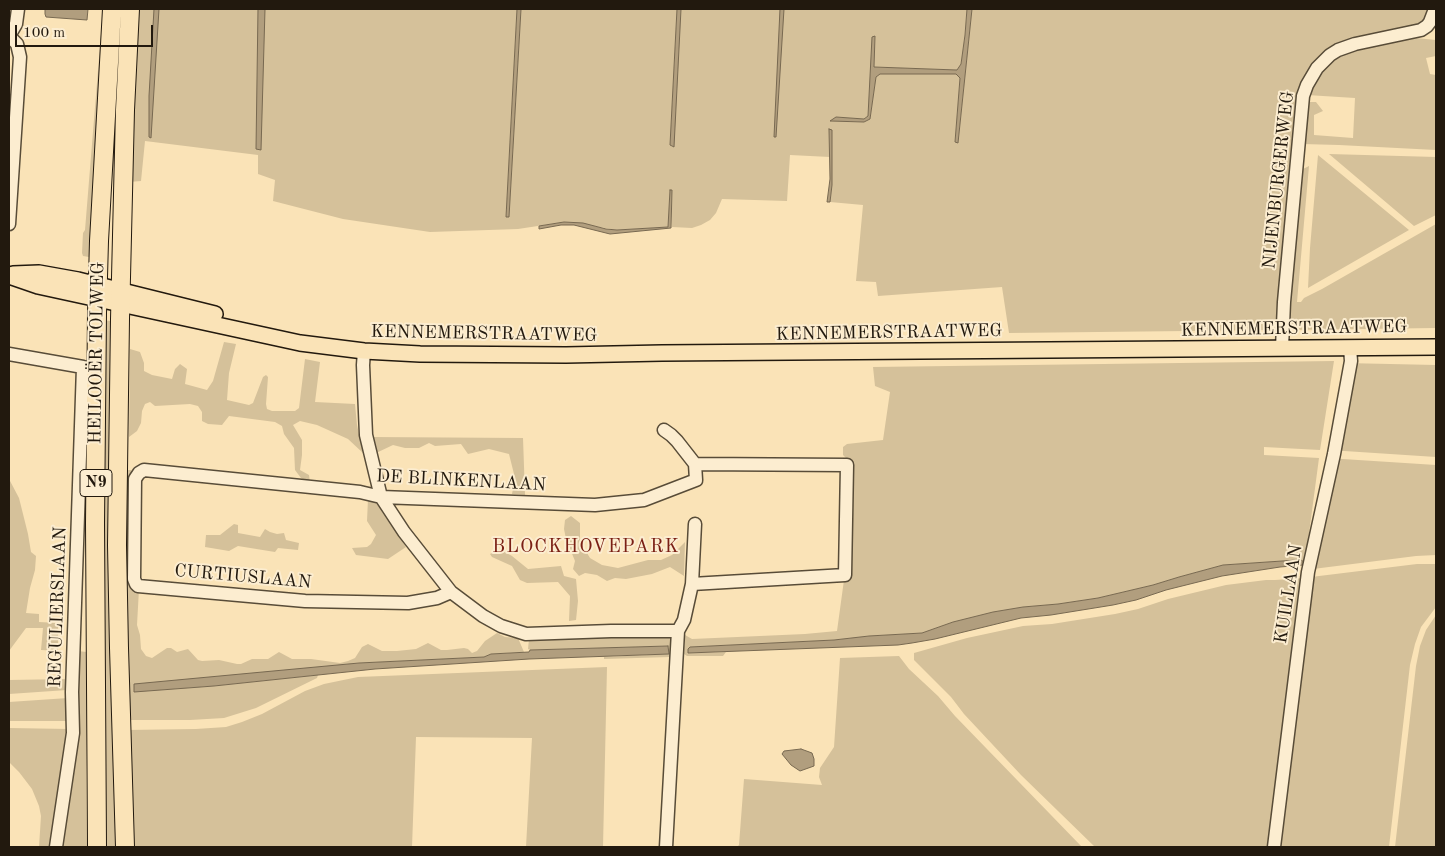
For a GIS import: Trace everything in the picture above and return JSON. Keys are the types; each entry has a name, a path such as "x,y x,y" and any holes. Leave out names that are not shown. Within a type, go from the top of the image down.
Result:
{"highway":[{"name":"HEILOOËR TOLWEG","path":"97,847 95,506 98,292 99,241 112,9"},
{"name":"HEILOOËR TOLWEG","path":"125,847 117,571 125,110 130,9"}],"main road":[{"name":"KENNEMERSTRAATWEG","path":"9,275 39,273 98,292 300,343 364,351 423,355 1282,348 1351,355 1436,347"}],"street":[{"path":"9,224 14,86 20,51 9,36 16,24 18,9"},
{"name":"NIJENBURGERWEG","path":"1282,348 1303,96 1307,85 1317,68 1338,50 1355,44 1421,30 1430,22 1435,9"},
{"path":"364,351 366,435 381,497 404,532 451,592 483,616 502,626 526,634 678,631"},
{"name":"REGULIERSLAAN","path":"9,354 83,367 73,733 56,847"},
{"name":"KUILLAAN","path":"1274,847 1308,572 1334,454 1351,355"},
{"path":"664,430 677,441 695,464 848,465 845,575 692,584"},
{"name":"DE BLINKENLAAN","path":"135,479 144,470 360,492 381,497 595,505 644,500 696,480 695,464"},
{"name":"CURTIUSLAAN","path":"135,479 134,579 138,586 305,600 408,603 437,598 451,592"},
{"path":"666,847 678,631 684,620 692,584 695,524"}],"shaded area":[{"path":"45,9 88,9 87,20 46,17"},
{"path":"103,9 106,9 103,22 97,107 89,257 83,256 82,253 83,233 85,230"},
{"path":"139,9 517,9 506,217 509,217 521,9 677,9 670,145 673,147 681,9 967,9 961,64 957,70 874,67 875,37 873,37 868,116 864,119 836,117 831,121 864,122 870,119 876,76 880,74 956,74 960,78 955,142 958,143 972,9 1429,9 1428,14 1418,25 1354,38 1329,53 1322,58 1302,91 1292,148 1276,330 1009,333 1002,287 878,296 876,282 856,281 863,205 830,202 832,185 831,130 829,130 830,157 790,155 787,201 722,199 716,213 710,220 692,228 672,227 672,190 670,190 668,227 617,230 564,222 518,229 430,232 343,219 273,201 275,180 258,174 258,155 145,141 141,181 129,182 133,54"},
{"path":"154,9 159,9 151,138 149,137 149,96"},
{"path":"258,9 265,9 261,150 256,149"},
{"path":"517,9 521,9 509,217 506,217"},
{"path":"677,9 681,9 674,147 670,145"},
{"path":"780,9 784,9 776,137 774,137"},
{"path":"967,9 972,9 958,143 955,142 960,78 956,74 880,74 876,77 870,119 864,122 830,121 836,117 864,119 868,116 872,37 875,36 874,67 957,70 961,64"},
{"path":"1416,34 1416,38 1436,40 1436,56 1426,58 1430,74 1436,75 1436,150 1302,144 1307,102 1316,102 1323,111 1314,115 1314,135 1353,138 1355,98 1307,95 1309,87 1334,56"},
{"path":"829,129 832,130 832,185 830,202 827,202 830,179"},
{"path":"1329,154 1436,157 1436,215 1414,226"},
{"path":"1318,155 1409,230 1308,288 1310,248"},
{"path":"1309,166 1297,302 1301,302 1304,298 1436,224 1436,328 1287,330 1299,171"},
{"path":"670,190 672,190 671,228 610,234 574,225 539,229 539,226 564,222 583,223 617,230 668,227"},
{"path":"103,320 110,321 109,459 120,847 103,847"},
{"path":"224,342 236,344 229,373 227,400 249,405 253,403 263,377 266,375 268,377 266,404 267,409 272,411 295,411 299,408 305,359 320,362 315,402 355,404 363,453 348,439 317,425 300,421 293,425 302,440 300,470 309,475 310,483 301,478 295,470 294,448 284,434 282,426 275,422 229,416 222,425 208,424 202,421 202,412 198,406 190,404 155,406 150,402 145,404 141,423 137,431 129,437 130,349 140,352 144,363 144,371 152,375 172,379 175,369 180,364 187,369 185,384 207,390 213,381"},
{"path":"1334,361 1320,450 1264,447 1264,455 1319,458 1304,562 1297,560 1223,565 1098,598 993,612 953,622 922,633 834,640 690,647 688,653 726,652 723,656 687,656 684,654 685,635 692,639 837,631 844,580 850,462 843,455 843,447 847,444 883,440 890,392 875,386 873,367"},
{"path":"1344,363 1436,365 1436,457 1329,450"},
{"path":"371,437 523,438 525,495 512,494 515,478 509,454 489,449 468,454 461,444 435,446 429,443 419,448 405,448 393,445 374,454"},
{"path":"1327,458 1436,465 1436,555 1313,569"},
{"path":"127,470 131,470 128,583 132,588 139,589 137,625 141,649 146,656 152,658 167,648 171,648 177,652 188,649 198,660 202,661 219,660 241,664 252,659 268,659 279,652 292,659 311,659 340,663 355,658 362,647 368,644 382,651 397,651 416,649 428,643 441,650 464,648 472,653 477,651 485,641 497,633 505,637 518,638 524,652 491,654 484,657 359,663 134,691 214,686 318,675 317,678 256,708 224,718 127,720 123,552"},
{"path":"9,479 19,498 31,552 36,556 26,613 39,614 39,622 58,623 58,651 41,650 43,628 26,628 9,651"},
{"path":"368,499 376,499 382,512 406,547 388,559 356,555 352,548 367,547 376,535 367,521"},
{"path":"571,516 580,523 580,541 590,558 602,565 618,568 648,560 661,560 672,555 685,542 684,576 670,567 652,574 626,579 615,578 607,581 597,575 585,573 579,576 573,569 575,561 564,529 565,520"},
{"path":"234,524 238,525 238,533 260,537 265,529 277,534 284,533 286,540 299,543 298,550 278,548 275,552 238,546 229,551 205,547 206,535 220,535"},
{"path":"497,550 512,556 528,569 561,566 564,576 576,579 578,601 576,620 569,621 570,596 558,582 527,583 520,580 512,566 492,557 490,554"},
{"path":"1301,560 1304,562 1303,565 1222,576 1113,605 1021,618 912,643 688,653 690,647 834,640 922,633 953,622 993,612 1098,598 1223,565"},
{"path":"1417,564 1436,564 1436,607 1421,627 1410,665 1389,847 1278,847 1311,577"},
{"path":"1303,578 1269,847 1095,847 1021,775 964,714 951,697 914,660 914,653 967,638 1023,626 1052,624 1115,614 1226,585"},
{"path":"1436,615 1436,847 1395,847 1416,666 1426,630"},
{"path":"668,635 673,638 673,656 670,657 604,659 604,657 669,654 668,646 528,649 529,639"},
{"path":"668,646 669,654 529,659 375,669 214,686 134,692 134,684 359,663 484,657 491,654 529,652 530,650"},
{"path":"77,651 87,652 87,847 59,847"},
{"path":"899,656 909,669 938,696 955,716 1082,847 737,847 739,845 744,779 822,785 819,777 820,768 834,747 840,658"},
{"path":"607,667 603,847 526,847 532,738 416,737 412,847 131,847 127,730 226,727 262,714 305,691 324,684 358,677"},
{"path":"67,679 67,690 9,694 9,680"},
{"path":"68,698 70,721 9,721 9,702"},
{"path":"9,728 70,729 51,847 39,847 41,816 39,806 32,789 9,762"},
{"path":"801,749 812,753 814,766 800,771 791,765 782,754 784,751"}],"district":[{"name":"BLOCKHOVEPARK","path":"586,547"}]}
